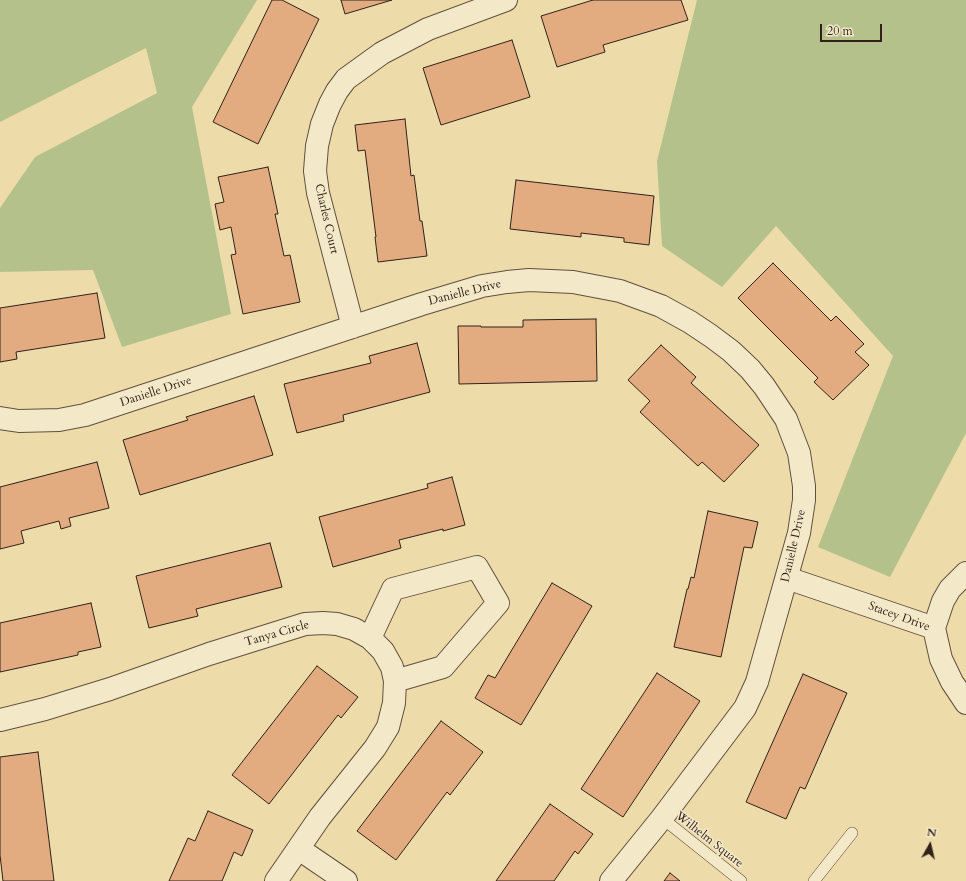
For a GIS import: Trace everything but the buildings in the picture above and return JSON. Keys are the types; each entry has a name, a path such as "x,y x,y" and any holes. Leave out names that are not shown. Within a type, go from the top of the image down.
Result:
{"street":[{"name":"Charles Court","path":"353,327 318,193 315,171 317,146 322,124 330,104 346,79 388,50 428,29 506,0"},
{"name":"Danielle Drive","path":"0,418 19,421 59,420 85,415 422,304 482,286 530,280 573,282 620,291 661,306 690,322 732,351 750,369 775,400 795,439 804,486 804,500 799,533 757,682 746,708 662,818 611,881"},
{"path":"370,638 393,589 477,567 498,603 443,667 395,681"},
{"name":"Stacey Drive","path":"966,573 950,589 944,600 934,628 941,659 952,682 966,704"},
{"name":"Stacey Drive","path":"787,578 934,628"},
{"name":"Tanya Circle","path":"0,720 45,709 209,654 305,624 323,622 337,624 354,629 370,638 383,651 392,667 395,681 394,703 388,727 375,748 320,817 276,881"},
{"path":"299,848 346,881"}],"lane":[{"name":"Wilhelm Square","path":"662,818 741,881"},
{"path":"814,881 852,833"}],"green space":[{"path":"0,0 257,0 192,107 231,314 122,347 93,270 0,272 0,208 35,157 157,93 146,48 0,122"},
{"path":"697,0 966,0 966,433 890,577 818,547 893,356 776,226 722,287 662,246 657,161"}]}
